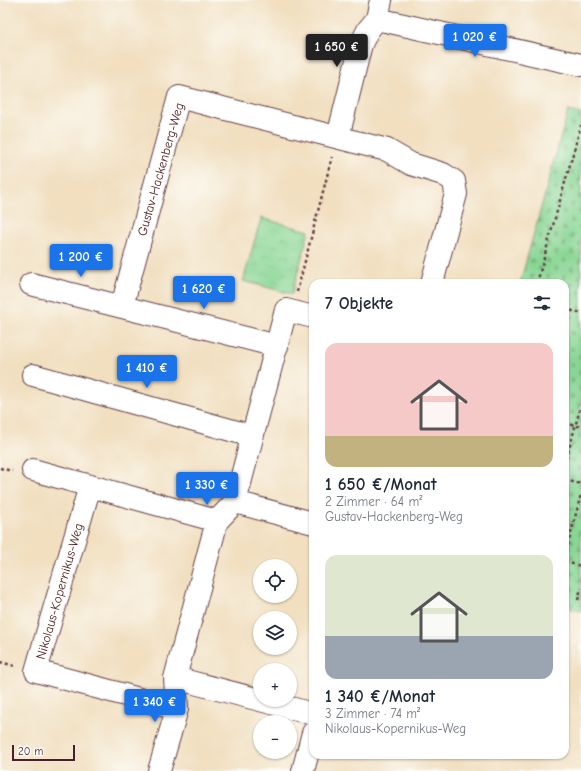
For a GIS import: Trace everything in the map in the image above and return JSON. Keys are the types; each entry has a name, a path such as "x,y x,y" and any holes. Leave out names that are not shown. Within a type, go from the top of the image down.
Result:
{"street":[{"path":"338,136 361,44 379,9 581,65"},
{"name":"Gustav-Hackenberg-Weg","path":"122,306 179,97 338,136 387,150 411,164 443,174 454,181 456,194 433,279"},
{"path":"31,284 277,346"},
{"path":"159,771 177,708 176,678 217,521 235,502 286,310 309,316"},
{"path":"33,375 252,436"},
{"path":"33,470 217,521"},
{"name":"Nikolaus-Kopernikus-Weg","path":"90,486 36,671 177,708"},
{"path":"235,502 309,522"},
{"path":"176,678 253,698"},
{"path":"287,707 309,713"},
{"path":"303,771 309,748"}],"path":[{"path":"538,279 581,125"},
{"path":"291,312 338,136"},
{"path":"569,309 581,313"},
{"path":"569,449 581,405"},
{"path":"569,425 581,428"},
{"path":"569,481 581,484"},
{"path":"569,541 581,494"},
{"path":"569,563 581,566"},
{"path":"578,600 581,588"}],"green space":[{"path":"568,111 581,114 581,611 569,608 569,279 521,279"},
{"path":"261,218 309,231 292,294 243,281"}]}
